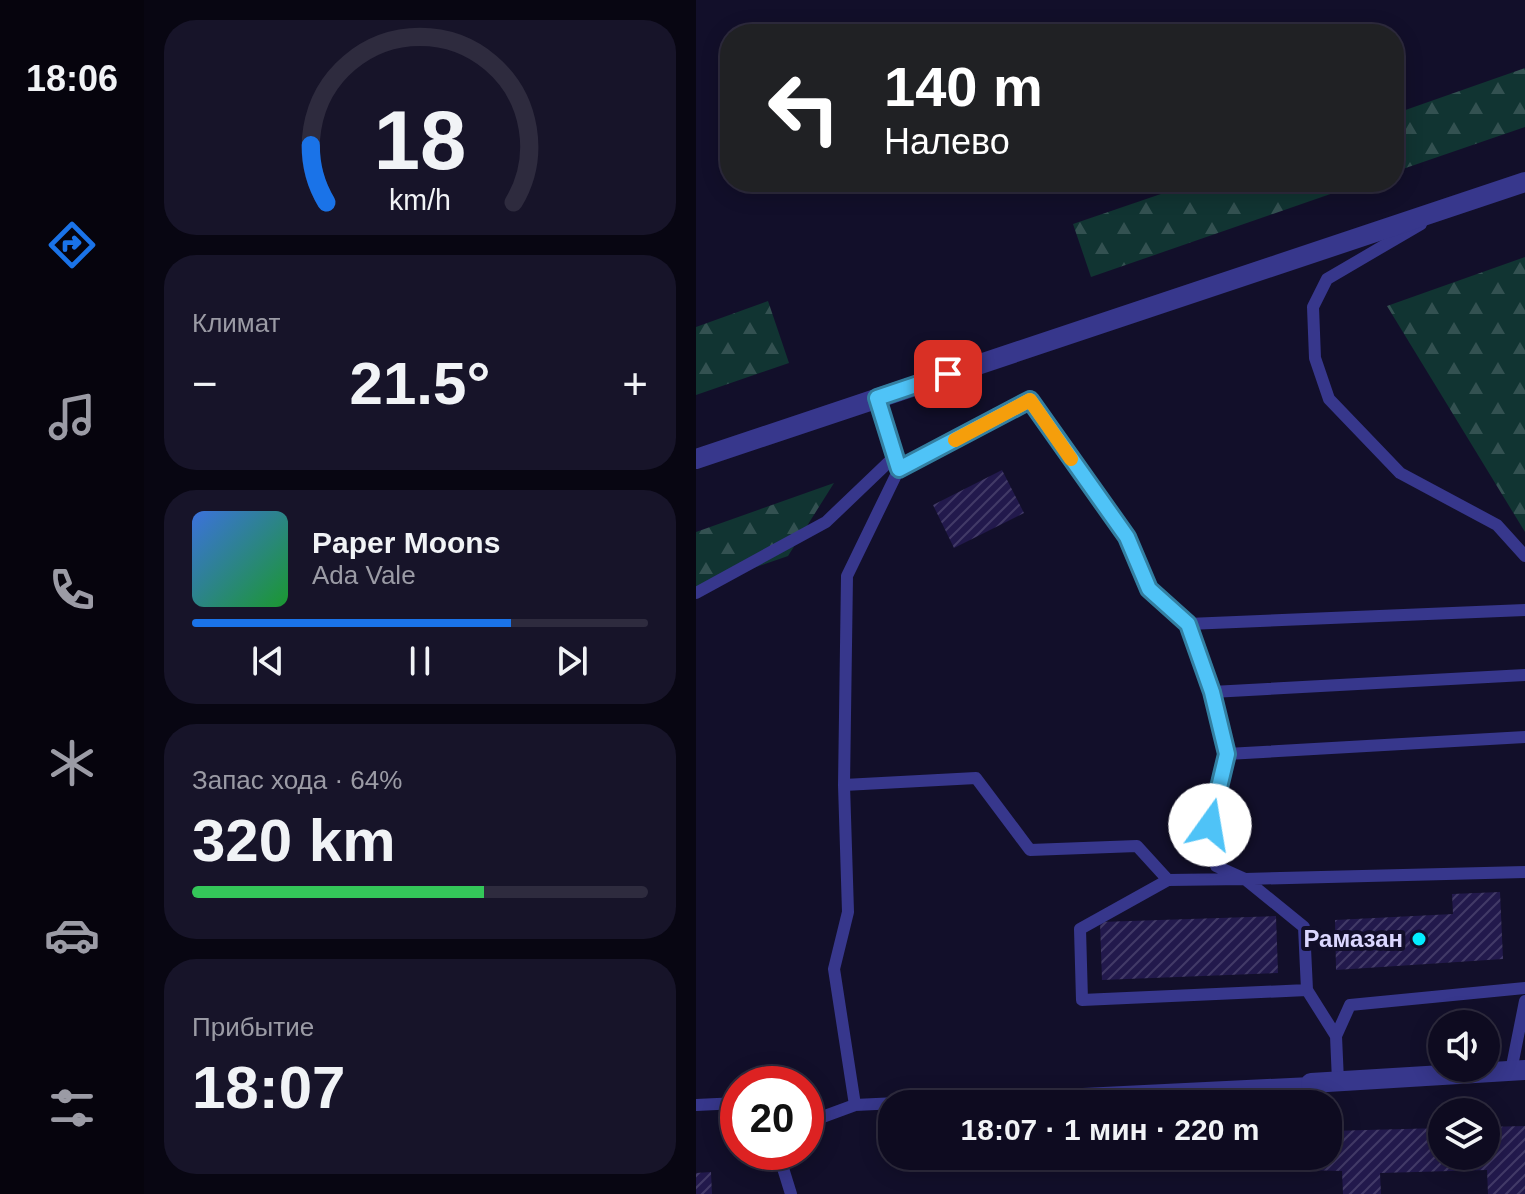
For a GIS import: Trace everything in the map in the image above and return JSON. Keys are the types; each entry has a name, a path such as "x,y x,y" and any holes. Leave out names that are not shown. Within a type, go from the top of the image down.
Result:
{"street":[{"path":"696,459 1525,182"},
{"path":"1311,1083 1518,1071"}],"lane":[{"path":"1450,207 1327,279 1313,307 1315,358 1329,399 1400,473 1497,525 1525,556"},
{"path":"855,1105 834,969 848,912 844,785 847,576 897,463 877,398"},
{"path":"696,593 826,522 897,463 1030,400 1127,537 1149,589 1188,624 1212,692 1227,754 1210,825 1216,866 1245,879 1304,927 1307,990 1336,1036"},
{"path":"1188,624 1525,610"},
{"path":"1212,692 1525,675"},
{"path":"1227,754 1525,737"},
{"path":"844,785 976,778 1030,850 1137,846 1168,880"},
{"path":"1307,990 1082,1000 1080,929 1168,880 1525,872"},
{"path":"1338,1081 1336,1036 1350,1005 1525,988"},
{"path":"1518,1071 1525,1001"},
{"path":"824,1116 855,1105 1311,1083"},
{"path":"696,1105 720,1104"},
{"path":"784,1170 791,1194"}],"green space":[{"path":"1525,68 1525,127 1404,169 1404,110"},
{"path":"1167,192 1336,192 1091,277 1073,224"},
{"path":"1525,257 1525,532 1387,306"},
{"path":"768,301 789,363 696,395 696,327"},
{"path":"834,483 788,556 696,588 696,532"}],"building":[{"path":"1002,470 1024,513 954,548 933,505"},
{"name":"Рамазан","path":"1500,892 1503,959 1336,970 1335,920 1453,914 1452,894"},
{"path":"1276,916 1278,973 1102,980 1100,922"},
{"path":"1525,1126 1525,1194 1488,1194 1487,1170 1500,1170 1500,1127"},
{"path":"1428,1128 1428,1170 1487,1170 1380,1173 1381,1194 1343,1194 1342,1171 1306,1170 1342,1170 1342,1131"},
{"path":"711,1172 712,1194 696,1194 696,1173"}],"slow traffic":[{"path":"955,440 1030,400 1071,459"}],"place":[{"name":"Рамазан","path":"1419,939"}],"route":[{"path":"948,374 877,398 899,469 1030,400 1127,537 1149,589 1188,624 1212,692 1227,754 1210,825"}]}
